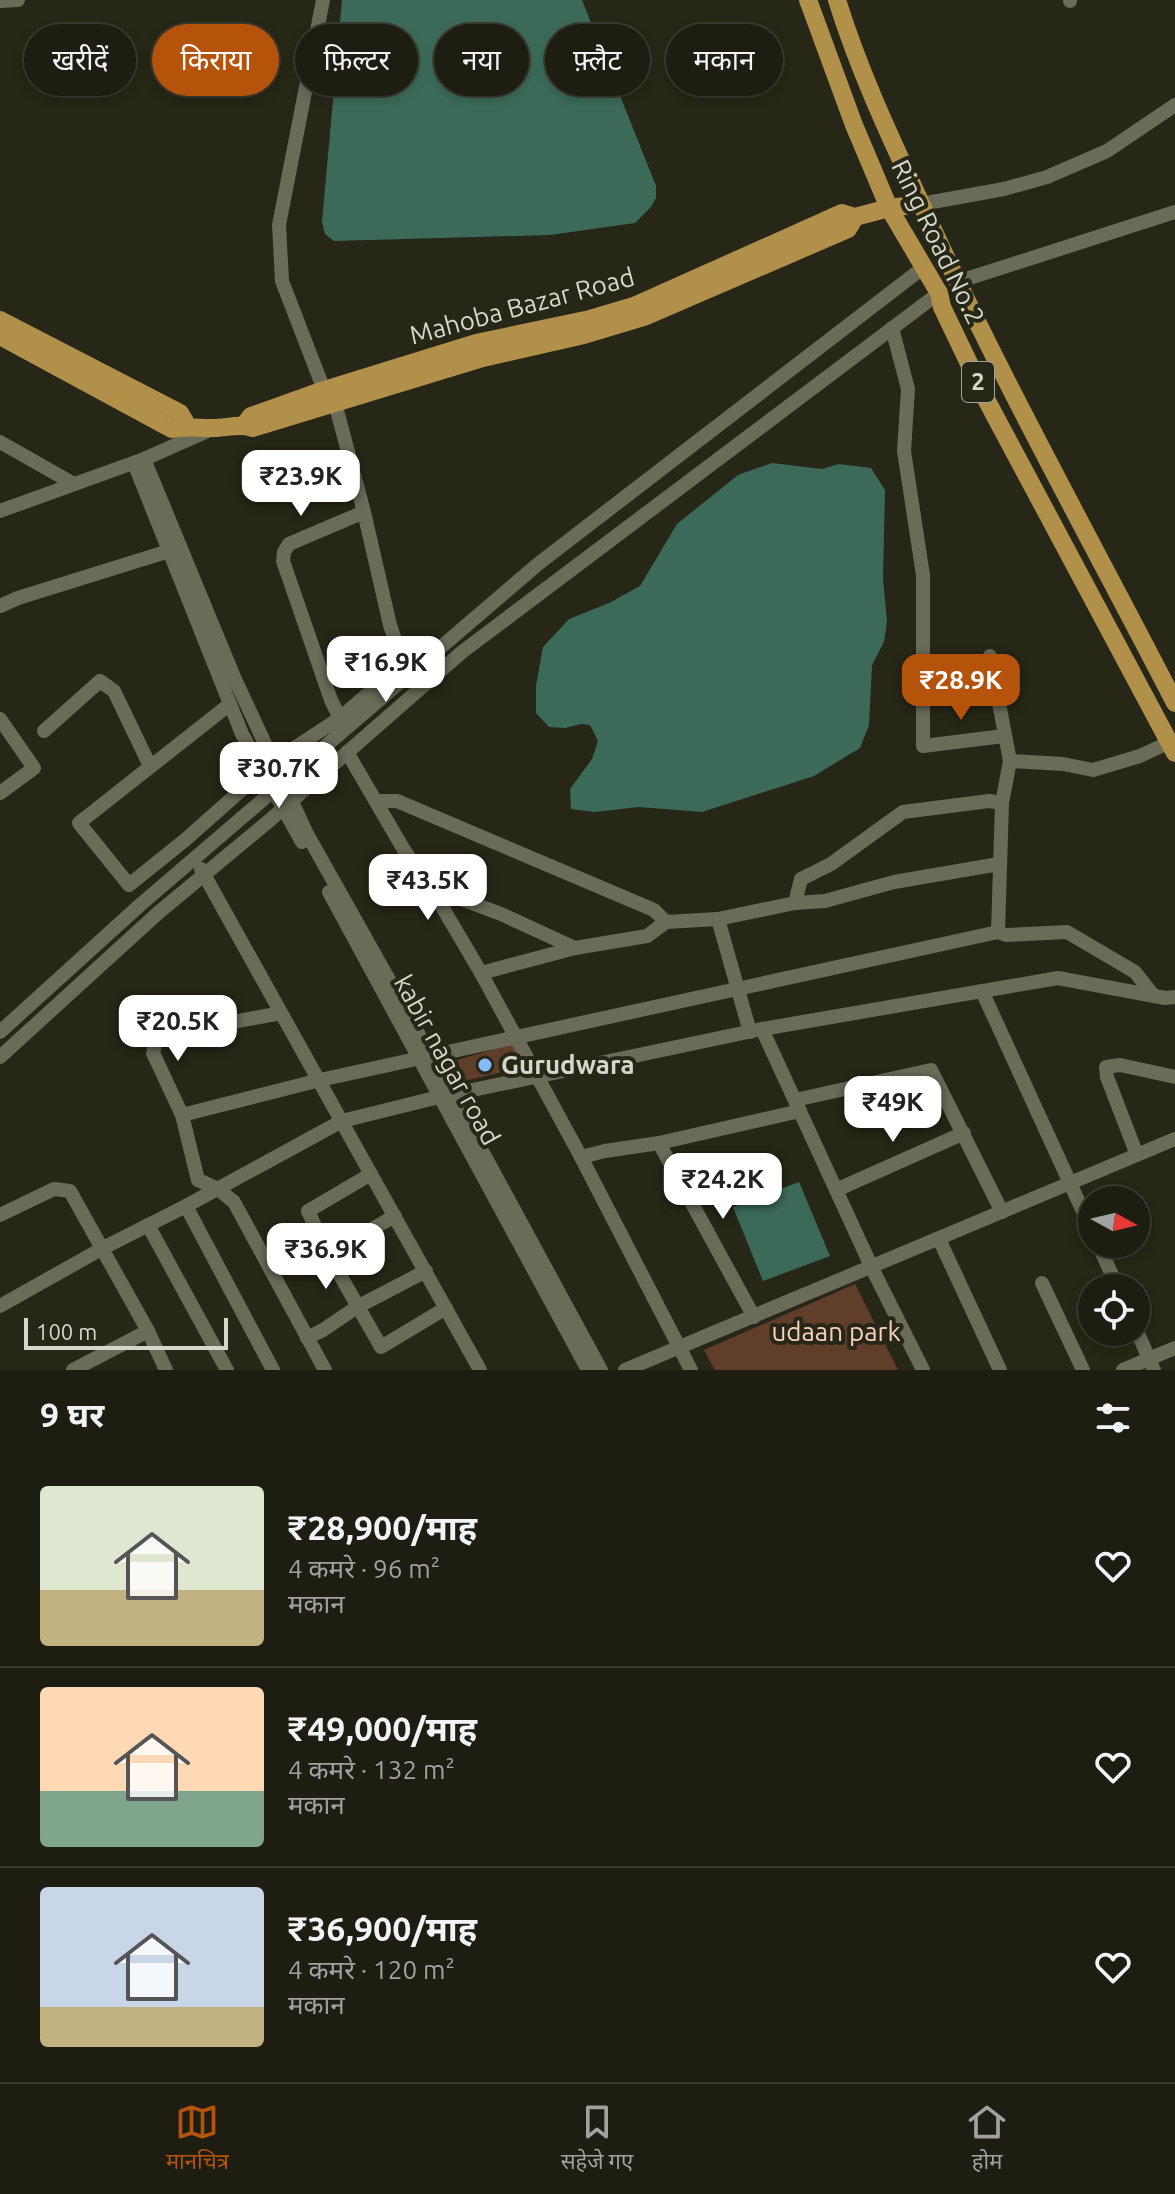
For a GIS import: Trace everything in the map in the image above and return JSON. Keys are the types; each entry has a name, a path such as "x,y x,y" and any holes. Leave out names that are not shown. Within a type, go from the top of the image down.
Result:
{"main road":[{"name":"Ring Road No.2","path":"808,0 854,125 889,208 939,293 942,307 987,401 1172,748"},
{"name":"Ring Road No.2","path":"837,0 875,103 957,282 1175,703"},
{"name":"Mahoba Bazar Road","path":"214,428 244,425 251,416 329,397 476,343 566,332 634,306 842,213 855,217 921,204"},
{"path":"0,320 180,413 187,425"},
{"path":"0,336 172,429 187,425 214,428"}],"street":[{"path":"0,1 18,0"},
{"path":"230,704 79,823 129,885 268,766 340,718 393,672 398,662 398,649 364,512 329,397 282,281 279,225 323,0"},
{"path":"921,204 1004,189 1047,177 1107,151 1175,105"},
{"path":"957,282 1175,212"},
{"path":"0,1032 195,858 538,564 924,267"},
{"path":"0,1057 158,913 462,652 939,293"},
{"path":"892,328 908,389 904,451 923,575 923,746 1004,736"},
{"name":"Mahoba Bazar Road","path":"0,511 139,461 214,428"},
{"path":"0,442 74,484"},
{"path":"139,461 234,677 268,766"},
{"name":"kabir nagar road","path":"139,461 169,551 242,734 268,766 446,1095 588,1370"},
{"path":"340,718 283,561 284,552 289,544 364,512"},
{"path":"0,606 169,551"},
{"path":"990,656 1010,761 1002,803 998,932"},
{"path":"44,731 100,681 114,691 150,766"},
{"path":"0,719 34,768 0,793"},
{"path":"1010,761 1063,764 1093,770 1172,748"},
{"path":"347,752 481,973 691,1370"},
{"path":"377,801 397,801 412,807 654,910 666,922"},
{"path":"795,903 801,879 831,864 903,812 989,801 1002,803"},
{"path":"185,840 479,1370"},
{"path":"481,973 575,948 647,936 666,922 718,919 795,903 825,901 894,882 999,864"},
{"path":"434,893 447,894 501,914 575,948"},
{"path":"718,919 738,990 756,1031 798,1106 872,1268 923,1370"},
{"path":"182,1115 320,1080 998,932 1006,935 1067,932 1135,972 1154,996"},
{"path":"0,1306 342,1121 446,1095 756,1031 1058,978 1175,997"},
{"path":"982,991 1078,1200"},
{"path":"281,1013 164,1035 156,1040 153,1053 182,1115 198,1180 218,1189 234,1202 325,1370"},
{"path":"1137,1155 1106,1067 1120,1065 1175,1077"},
{"path":"581,1157 659,1143 931,1070 1002,1212"},
{"path":"446,1095 601,1370"},
{"path":"836,1190 964,1133"},
{"path":"625,1370 1175,1139"},
{"path":"659,1143 754,1317"},
{"path":"371,1174 308,1211 357,1307 381,1347 446,1308"},
{"path":"0,1215 54,1189 70,1191 148,1331 166,1370"},
{"path":"186,1206 273,1370"},
{"path":"328,1254 395,1216"},
{"path":"148,1225 227,1370"},
{"path":"939,1239 1000,1370"},
{"path":"307,1338 357,1307 426,1271"},
{"path":"1042,1283 1083,1370"},
{"path":"73,1370 148,1331"},
{"path":"1123,1370 1152,1364 1175,1348"}],"green space":[{"path":"513,1044 524,1067 456,1083 443,1064"},
{"name":"udaan park","path":"855,1284 898,1370 715,1370 704,1350"}],"shaded area":[{"path":"342,0 582,0 592,24 545,24 545,96 620,96 656,186 656,198 651,207 635,223 550,235 334,241 325,234 322,222 333,96 418,96 418,24 340,24"},
{"path":"772,463 822,469 839,464 871,468 885,490 883,579 887,622 884,642 872,665 869,725 860,748 814,776 702,812 639,807 595,812 571,809 570,789 592,759 598,741 590,725 549,727 536,713 536,686 543,647 569,619 640,586 677,524 738,475"},
{"path":"799,1182 830,1256 763,1281 733,1207"}],"place":[{"name":"Gurudwara","path":"485,1065"}]}
